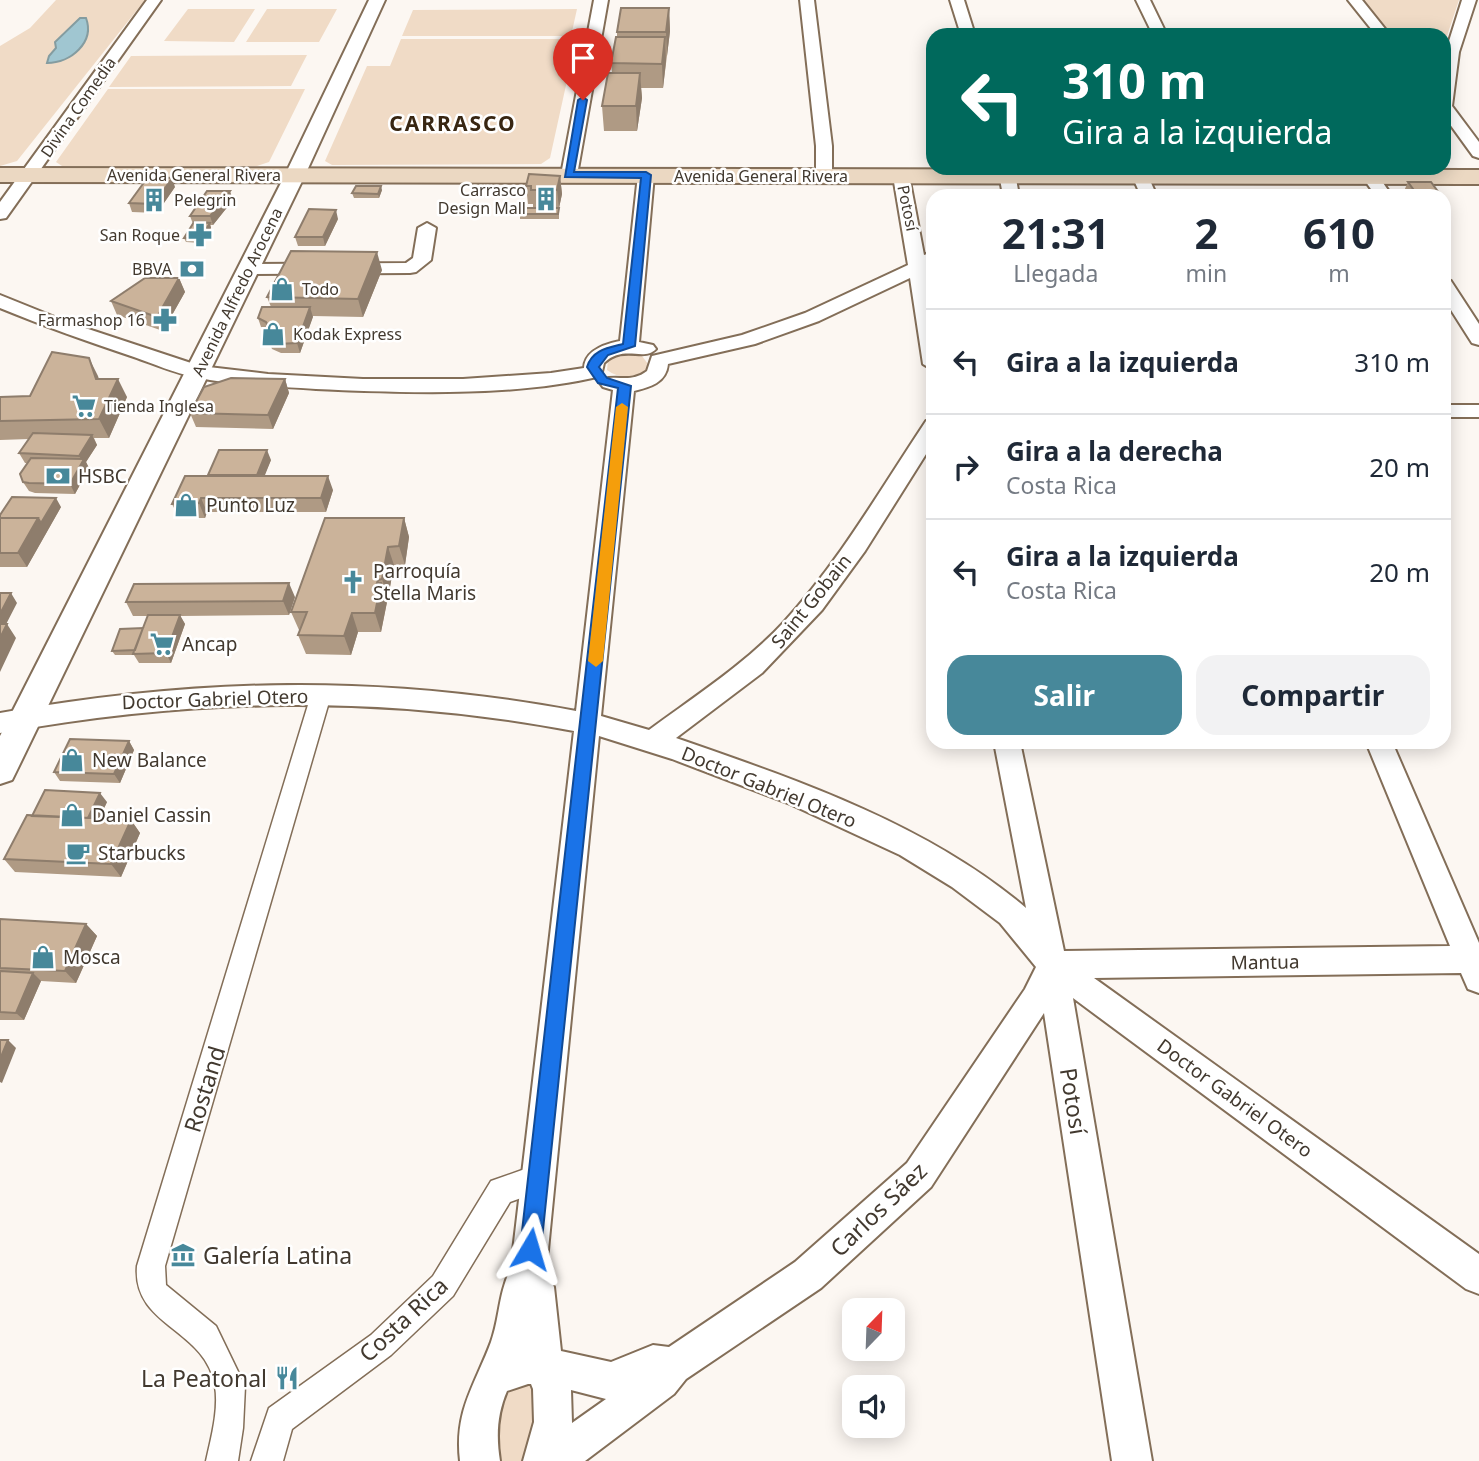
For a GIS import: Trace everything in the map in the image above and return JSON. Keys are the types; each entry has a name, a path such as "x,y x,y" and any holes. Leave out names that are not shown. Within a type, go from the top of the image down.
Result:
{"main road":[{"name":"Avenida General Rivera","path":"0,175 901,176 1145,187 1227,175"},
{"name":"Avenida General Rivera","path":"1261,175 1378,187 1479,177"}],"street":[{"name":"Divina Comedia","path":"0,214 154,0"},
{"name":"Avenida Alfredo Arocena","path":"0,770 13,720 197,372 295,175 377,0"},
{"path":"569,175 601,0"},
{"path":"807,0 824,146 824,176"},
{"path":"957,0 966,28"},
{"path":"1143,0 1157,28"},
{"path":"1355,0 1377,28"},
{"path":"1451,53 1458,24 1469,0"},
{"path":"1451,115 1479,153"},
{"path":"629,346 646,175"},
{"name":"Potosí","path":"901,176 916,248 916,268 926,324"},
{"path":"248,269 410,268 422,261 427,228"},
{"path":"659,360 761,336 812,317 926,262"},
{"path":"1451,296 1479,339"},
{"path":"0,300 60,326 197,372 268,380 363,385 463,385 551,379 594,372 609,383 624,386 640,384 653,377 660,369 659,360 648,350 629,346 611,349 594,362 594,372"},
{"path":"480,1461 475,1440 480,1406 510,1339 517,1289 528,1273 624,386"},
{"path":"1451,411 1479,411"},
{"name":"Saint Gobain","path":"653,741 712,700 769,652 817,598 854,548 926,437"},
{"name":"Doctor Gabriel Otero","path":"13,720 122,702 229,696 321,695 460,704 589,724 653,741 814,801 956,873 1017,919 1052,965 1479,1276"},
{"name":"Rostand","path":"222,1461 228,1428 230,1386 206,1336 155,1295 150,1281 151,1266 321,695"},
{"name":"Potosí","path":"1008,749 1052,965 1132,1461"},
{"path":"1382,749 1476,965"},
{"name":"Mantua","path":"1052,965 1476,965"},
{"name":"Carlos Sáez","path":"554,1461 661,1381 673,1366 808,1275 919,1175 1036,999 1052,965"},
{"name":"Costa Rica","path":"267,1461 280,1419 381,1345 443,1286 501,1191 539,1178"},
{"path":"528,1273 536,1287 544,1366 552,1389 553,1422 543,1461"},
{"name":"Carlos Sáez","path":"493,1378 512,1368 544,1366 611,1381 653,1364 673,1366"}],"shaded area":[{"path":"56,0 145,0 17,161 0,166 0,46 30,28"},
{"path":"1360,0 1459,0 1450,28 1382,28"},
{"path":"188,9 255,9 234,42 164,41"},
{"path":"267,9 337,9 319,42 246,42"},
{"path":"577,9 571,36 402,36 413,10"},
{"path":"401,39 571,39 565,66 570,67 550,158 541,164 332,165 325,161 367,66 390,66"},
{"path":"307,55 291,86 109,87 131,56"},
{"path":"108,89 305,89 269,162 257,166 62,166 56,162"},
{"path":"626,353 642,356 648,364 646,370 626,377 607,370 608,360"},
{"path":"528,1382 535,1390 539,1410 535,1432 524,1461 494,1461 498,1395"}],"water":[{"path":"80,18 86,18 88,27 84,43 79,50 64,59 47,63 56,48 55,42"}],"building":[{"path":"621,8 669,8 666,32 617,32"},
{"path":"616,37 665,37 662,64 611,63"},
{"path":"608,73 640,73 636,106 602,106"},
{"path":"529,174 560,176 557,190 531,190 531,186 526,186"},
{"path":"148,177 172,178 154,204 129,203"},
{"path":"1408,182 1431,182 1436,189 1413,189"},
{"path":"356,186 381,186 378,194 352,193"},
{"path":"207,191 230,191 210,216 190,216"},
{"path":"521,208 559,208 558,214 520,214"},
{"path":"309,209 336,210 323,237 295,237"},
{"path":"194,222 210,223 200,238 184,238"},
{"path":"291,251 377,252 358,299 267,297"},
{"path":"145,278 179,278 157,317 111,301"},
{"path":"262,307 310,307 297,343 277,344 269,340 264,330 270,329 266,322 258,318"},
{"path":"52,352 89,358 96,379 118,379 99,419 0,421 0,397 30,396"},
{"path":"231,378 285,379 268,415 190,413 204,387"},
{"path":"33,433 92,435 79,456 19,453"},
{"path":"219,450 267,450 257,475 208,475"},
{"path":"31,458 84,459 70,484 23,482 20,474"},
{"path":"185,476 328,476 321,498 201,498 199,503 172,504"},
{"path":"12,497 56,498 41,523 38,518 0,518"},
{"path":"0,518 38,518 18,553 0,553"},
{"name":"Parroquía Stella Maris","path":"325,518 404,518 399,546 388,547 382,579 377,583 381,583 375,613 352,613 344,636 298,635 307,612 291,612"},
{"path":"289,583 283,601 126,602 134,584"},
{"path":"0,593 11,593 0,614"},
{"path":"148,615 180,615 166,653 133,654"},
{"path":"0,624 7,624 0,638"},
{"path":"143,628 135,650 112,651 120,629"},
{"path":"70,739 129,741 114,774 54,772"},
{"path":"45,790 100,793 88,818 32,816"},
{"name":"Starbucks","path":"27,815 131,820 111,864 4,859"},
{"name":"Mosca","path":"0,919 86,924 65,971 0,968"},
{"path":"0,971 33,973 16,1013 0,1012"},
{"path":"0,1040 8,1040 0,1059"}],"slow traffic":[{"path":"596,661 622,407"}],"place":[{"name":"Carrasco Design Mall","path":"546,199"},
{"name":"Pelegrin","path":"154,200"},
{"name":"San Roque","path":"200,235"},
{"name":"BBVA","path":"192,269"},
{"name":"Todo","path":"282,289"},
{"name":"Farmashop 16","path":"165,320"},
{"name":"Kodak Express","path":"273,334"},
{"name":"Tienda Inglesa","path":"84,406"},
{"name":"HSBC","path":"58,476"},
{"name":"Punto Luz","path":"186,505"},
{"name":"Parroquía Stella Maris","path":"353,582"},
{"name":"Ancap","path":"162,644"},
{"name":"New Balance","path":"72,760"},
{"name":"Daniel Cassin","path":"72,815"},
{"name":"Starbucks","path":"78,853"},
{"name":"Mosca","path":"43,957"},
{"name":"Galería Latina","path":"183,1255"},
{"name":"La Peatonal","path":"287,1378"}],"district":[{"name":"CARRASCO","path":"453,123"}],"route":[{"path":"530,1249 624,386 598,377 593,367 594,362 604,352 629,346 646,175 569,175 583,100"}]}
